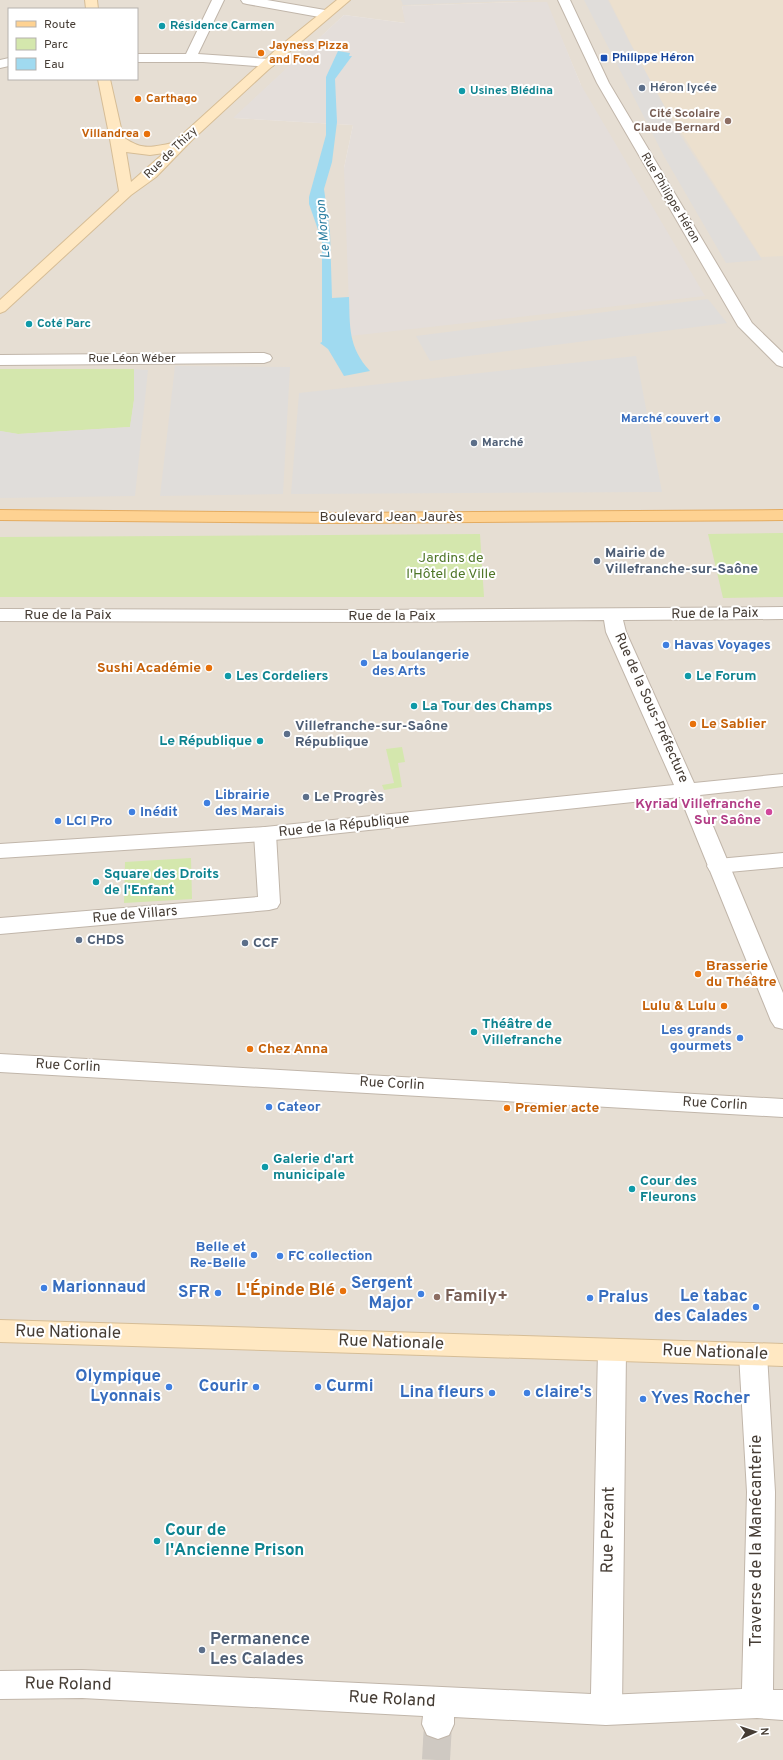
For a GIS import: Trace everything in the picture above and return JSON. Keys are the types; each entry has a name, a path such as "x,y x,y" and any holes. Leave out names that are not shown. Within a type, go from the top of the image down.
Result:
{"main road":[{"name":"Rue de Thizy","path":"0,308 126,192 138,185 177,146 269,63 325,14 344,0"},
{"path":"104,80 117,139 126,192"},
{"path":"117,139 131,149 150,151 177,146"},
{"name":"Boulevard Jean Jaurès","path":"0,515 350,518 783,514"},
{"name":"Rue Nationale","path":"0,1331 783,1355"}],"street":[{"path":"191,56 218,0"},
{"path":"247,0 325,14"},
{"name":"Rue Philippe Héron","path":"564,0 603,83 746,326 783,362"},
{"path":"138,58 191,56 237,58 269,63"},
{"name":"Rue Léon Wéber","path":"0,360 264,358"},
{"name":"Rue de la Paix","path":"0,615 613,615 783,613"},
{"name":"Rue de la Sous-Préfecture","path":"613,615 616,632 687,790 783,1021"},
{"name":"Rue de la République","path":"0,851 265,834 783,780"},
{"name":"Rue de Villars","path":"0,926 269,903 265,834"},
{"path":"718,866 783,860"},
{"name":"Rue Corlin","path":"0,1063 783,1108"},
{"name":"Rue Pezant","path":"606,1710 612,1350"},
{"name":"Traverse de la Manécanterie","path":"753,1354 761,1492 770,1704"},
{"name":"Rue Roland","path":"0,1685 82,1684 439,1713 606,1710 770,1704"}],"shaded area":[{"path":"0,0 783,0 783,1760 0,1760","holes":["546,2 581,85 344,168 353,125 234,118 344,15 406,23 402,6"]},
{"path":"401,0 541,0 403,5"},
{"name":"Héron lycée","path":"584,0 608,0 679,133 762,260 726,263 665,158"},
{"name":"Cité Scolaire Claude Bernard","path":"609,0 783,0 783,256 761,257 654,90"},
{"path":"547,2 581,85 705,296 350,336 344,168 353,125 233,118 344,15 405,23 402,6"},
{"path":"708,299 727,323 430,361 416,336"},
{"name":"Marché","path":"636,356 662,492 291,494 299,393"},
{"path":"175,366 290,367 283,494 160,496"},
{"path":"134,369 148,370 135,496 0,498 0,431 18,434 130,427 134,400"}],"green space":[{"path":"0,369 134,369 134,400 130,427 18,434 0,431"},
{"path":"783,533 783,597 723,598 708,534"},
{"name":"Jardins de l'Hôtel de Ville","path":"480,534 484,597 0,597 0,537"},
{"path":"402,747 405,762 398,763 402,787 384,790 382,785 394,783 386,749"},
{"path":"191,858 192,899 124,903 125,862"}],"water":[{"name":"Le Morgon","path":"338,51 350,53 349,56 352,56 335,79 337,122 332,162 324,189 330,232 332,298 349,297 350,327 354,345 358,354 370,371 344,376 328,349 320,343 322,342 322,241 309,204 309,197 326,135 326,77"}],"tunnel":[{"path":"436,1760 438,1724"}],"place":[{"name":"Résidence Carmen","path":"162,26"},
{"name":"Jayness Pizza and Food","path":"261,53"},
{"name":"Philippe Héron","path":"604,58"},
{"name":"Héron lycée","path":"642,88"},
{"name":"Usines Blédina","path":"462,91"},
{"name":"Carthago","path":"138,99"},
{"name":"Cité Scolaire Claude Bernard","path":"728,121"},
{"name":"Villandrea","path":"147,134"},
{"name":"Coté Parc","path":"29,324"},
{"name":"Marché couvert","path":"717,419"},
{"name":"Marché","path":"474,443"},
{"name":"Mairie de Villefranche-sur-Saône","path":"597,561"},
{"name":"Havas Voyages","path":"666,645"},
{"name":"La boulangerie des Arts","path":"364,663"},
{"name":"Sushi Académie","path":"209,668"},
{"name":"Les Cordeliers","path":"228,676"},
{"name":"Le Forum","path":"688,676"},
{"name":"La Tour des Champs","path":"414,706"},
{"name":"Le Sablier","path":"693,724"},
{"name":"Villefranche-sur-Saône République","path":"287,734"},
{"name":"Le République","path":"260,741"},
{"name":"Le Progrès","path":"306,797"},
{"name":"Librairie des Marais","path":"207,803"},
{"name":"Inédit","path":"132,812"},
{"name":"Kyriad Villefranche Sur Saône","path":"769,812"},
{"name":"LCI Pro","path":"58,821"},
{"name":"Square des Droits de l'Enfant","path":"96,882"},
{"name":"CHDS","path":"79,940"},
{"name":"CCF","path":"245,943"},
{"name":"Brasserie du Théâtre","path":"698,974"},
{"name":"Lulu & Lulu","path":"724,1006"},
{"name":"Théâtre de Villefranche","path":"474,1032"},
{"name":"Les grands gourmets","path":"740,1038"},
{"name":"Chez Anna","path":"250,1049"},
{"name":"Cateor","path":"269,1107"},
{"name":"Premier acte","path":"507,1108"},
{"name":"Galerie d'art municipale","path":"265,1167"},
{"name":"Cour des Fleurons","path":"632,1189"},
{"name":"Belle et Re-Belle","path":"254,1255"},
{"name":"FC collection","path":"280,1256"},
{"name":"Marionnaud","path":"44,1288"},
{"name":"L'Épinde Blé","path":"343,1291"},
{"name":"SFR","path":"218,1293"},
{"name":"Sergent Major","path":"421,1294"},
{"name":"Family+","path":"437,1297"},
{"name":"Pralus","path":"590,1298"},
{"name":"Le tabac des Calades","path":"756,1307"},
{"name":"Olympique Lyonnais","path":"169,1387"},
{"name":"Courir","path":"256,1387"},
{"name":"Curmi","path":"318,1387"},
{"name":"Lina fleurs","path":"492,1393"},
{"name":"claire's","path":"527,1393"},
{"name":"Yves Rocher","path":"643,1399"},
{"name":"Cour de l'Ancienne Prison","path":"157,1541"},
{"name":"Permanence Les Calades","path":"202,1650"}]}
